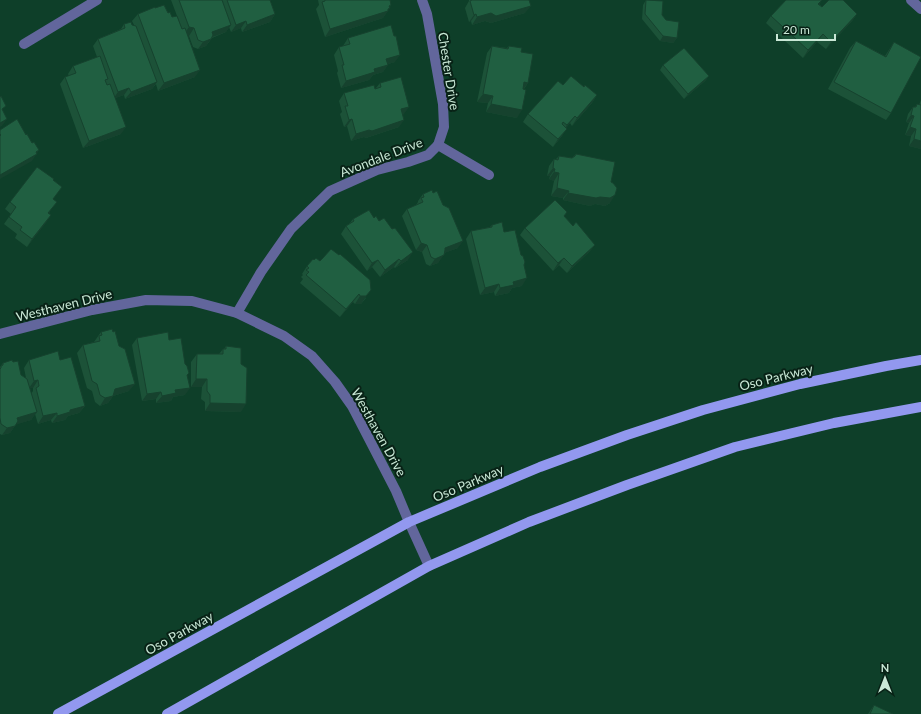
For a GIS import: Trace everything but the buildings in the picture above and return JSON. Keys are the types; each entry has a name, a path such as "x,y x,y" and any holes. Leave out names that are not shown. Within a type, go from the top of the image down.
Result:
{"main road":[{"name":"Oso Parkway","path":"58,714 409,522 540,467 703,410 800,384 921,360"},
{"path":"167,714 429,566 529,522 735,447 834,423 921,407"}],"street":[{"path":"24,44 96,0"},
{"name":"Chester Drive","path":"422,0 427,14 443,104 444,127 438,145"},
{"path":"911,0 921,9"},
{"name":"Avondale Drive","path":"237,313 261,272 291,228 330,191 377,170 428,155 438,145 489,175"},
{"name":"Westhaven Drive","path":"0,334 92,310 146,300 192,301 237,313 284,336 312,356 335,382 352,406 396,491 429,566"}]}
